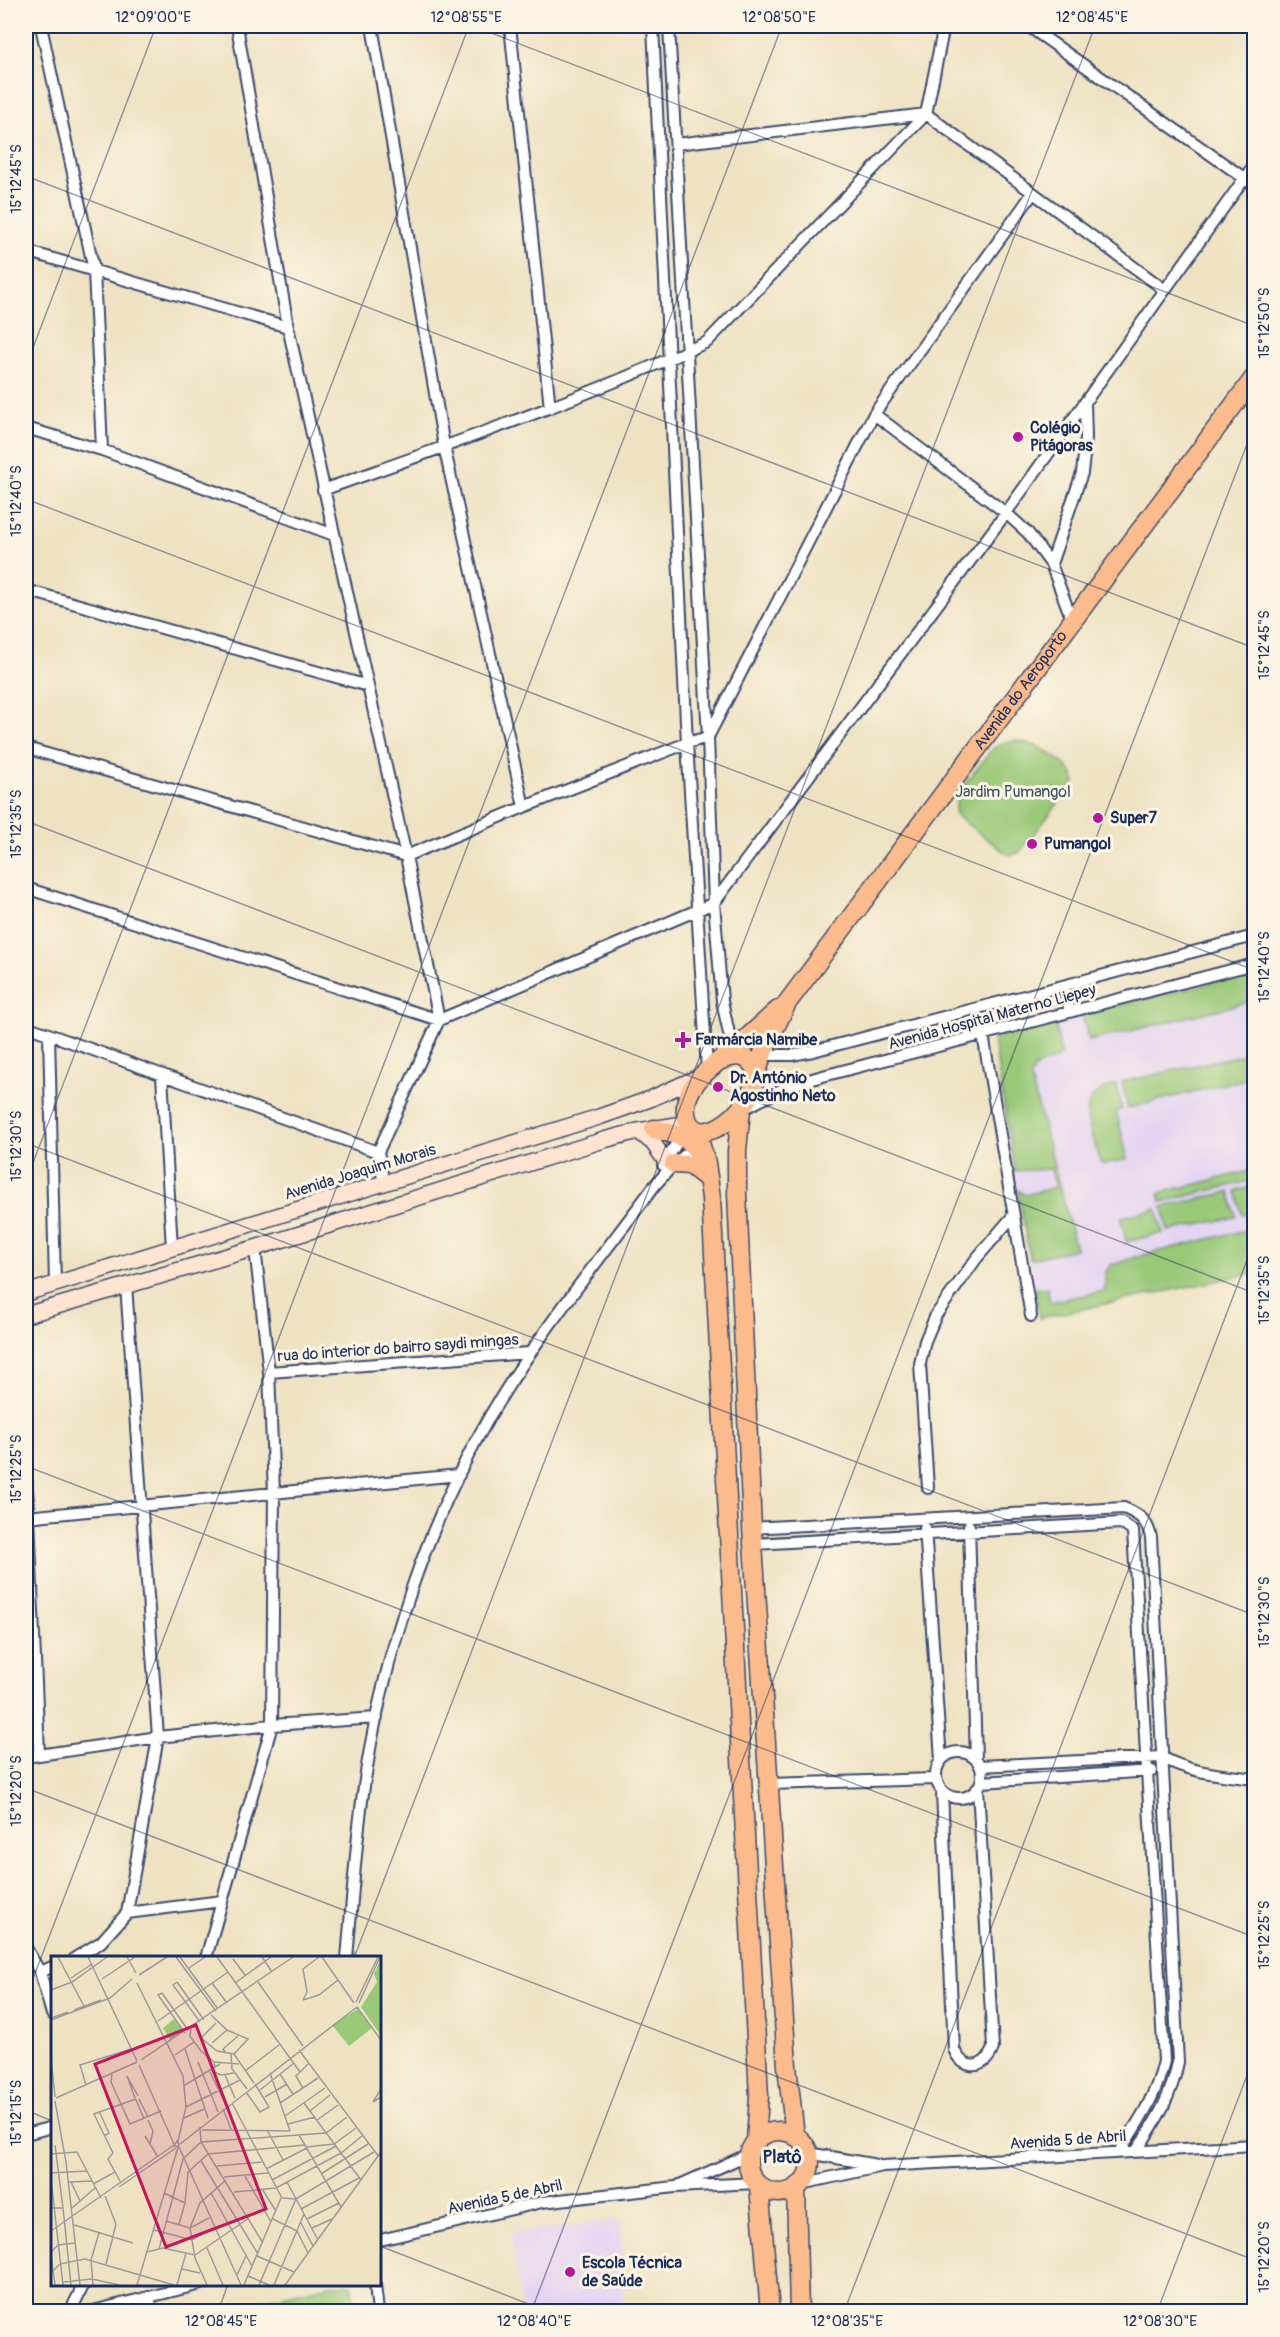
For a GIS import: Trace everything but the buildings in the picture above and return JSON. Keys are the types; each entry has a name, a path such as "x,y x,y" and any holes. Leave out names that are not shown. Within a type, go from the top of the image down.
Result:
{"main road":[{"name":"Avenida do Aeroporto","path":"787,1003 1254,378"},
{"path":"646,1130 693,1136 718,1128 741,1110 754,1088 762,1055 787,1003"},
{"path":"752,2148 771,2132 787,2132 804,2144 810,2164 807,2175 799,2186 782,2193 774,2193 758,2185 750,2175 748,2164 759,2096 711,1210 707,1171 687,1117 687,1103 695,1085 787,1003"},
{"path":"722,1061 752,1063 756,1074"},
{"path":"741,1110 737,1151 737,1193 753,1536 787,2066 795,2136"},
{"path":"669,1162 690,1165 707,1171"},
{"path":"758,2185 770,2312"},
{"path":"799,2186 799,2312"}],"street":[{"path":"40,26 94,270 102,450"},
{"path":"237,26 288,327 406,856 439,1020 378,1152 384,1183"},
{"path":"372,26 444,446 524,807"},
{"path":"510,26 550,408"},
{"path":"653,26 697,909 722,1061"},
{"path":"669,26 708,737 714,903 722,1000 722,1061"},
{"path":"323,490 550,408 669,360 707,342 926,114 944,26"},
{"path":"1028,26 1250,181"},
{"path":"676,144 926,114 1165,290"},
{"path":"26,888 439,1020 714,903 1006,513 1165,290 1250,181 1254,165"},
{"path":"26,748 406,856 524,807 687,743 708,737 874,414 1033,193"},
{"path":"26,251 288,327"},
{"path":"1051,564 1082,474 1086,438 1085,403"},
{"path":"874,414 1006,513 1028,533 1051,564 1072,620"},
{"path":"26,428 102,450 334,535"},
{"path":"26,590 368,686"},
{"name":"Avenida Hospital Materno Liepey","path":"722,1061 813,1051 1254,936"},
{"name":"Avenida Hospital Materno Liepey","path":"741,1110 789,1086 1254,964"},
{"path":"1064,986 1070,1012"},
{"path":"26,1026 378,1152"},
{"path":"49,1034 55,1284"},
{"path":"983,1035 1031,1316"},
{"name":"Avenida Joaquim Morais","path":"26,1293 650,1099 722,1061"},
{"path":"162,1075 172,1248"},
{"path":"26,1315 255,1248 604,1140 646,1130 653,1143 669,1162"},
{"path":"669,1162 693,1136"},
{"path":"347,1956 359,1824 377,1718 395,1642 420,1564 459,1475 490,1415 529,1353 655,1185 669,1162 693,1136"},
{"path":"927,1488 920,1364 925,1341 936,1315 969,1268 1013,1216"},
{"path":"207,1956 272,1725 274,1493 269,1372 255,1248"},
{"path":"78,1956 101,1942 127,1913 158,1737 126,1285"},
{"name":"rua do interior do bairro saydi mingas","path":"269,1372 529,1353"},
{"path":"27,1517 459,1475"},
{"path":"26,1476 39,1754"},
{"path":"753,1536 924,1519 1124,1508 1138,1514 1147,1523 1150,1537 1178,2062 1175,2080 1167,2101 1137,2150"},
{"path":"1129,1527 1138,1514"},
{"path":"924,1519 941,1760 935,1772 935,1779 942,1792 954,2049 957,2057 965,2064 974,2066 985,2062 990,2057 993,2048 978,1763 969,1516"},
{"path":"753,1536 925,1535 1121,1523 1133,1531 1164,2061 1153,2095 1119,2152"},
{"path":"26,1757 158,1737 272,1725 377,1718"},
{"path":"941,1760 954,1752 970,1754 978,1763"},
{"path":"978,1763 1162,1757 1176,1765 1254,1779"},
{"path":"942,1792 957,1799 972,1794 980,1785 1163,1770 1176,1765"},
{"path":"768,1784 935,1779"},
{"path":"127,1913 222,1901"},
{"path":"26,1948 39,1972 51,2011"},
{"path":"39,1972 51,1967"},
{"path":"26,2134 51,2127"},
{"name":"Avenida 5 de Abril","path":"799,2186 883,2166 1254,2145"},
{"name":"Avenida 5 de Abril","path":"675,2187 752,2148"},
{"name":"Avenida 5 de Abril","path":"808,2153 883,2166"},
{"name":"Avenida 5 de Abril","path":"381,2240 542,2202 675,2187 758,2185"},
{"path":"70,2312 83,2286"},
{"path":"375,2286 378,2312"},
{"path":"89,2312 180,2287"},
{"path":"148,2297 152,2312"}],"shaded area":[{"path":"1254,973 1254,1273 1039,1318 1018,1190 1014,1179 993,1038"},
{"name":"Escola Técnica de Saúde","path":"621,2220 624,2311 522,2311 511,2233"}],"green space":[{"name":"Jardim Pumangol","path":"1017,741 1034,745 1052,755 1067,767 1075,782 1019,853 1011,855 958,817 955,811 958,793 993,748 1005,742"},
{"path":"1254,973 1254,1001 1089,1041 1082,1014"},
{"path":"1055,1022 1061,1054 1035,1069 1031,1079 1076,1249 1030,1259 1018,1190 1025,1195 1056,1187 1051,1169 1015,1171 993,1038"},
{"path":"1254,1052 1254,1077 1128,1108 1122,1082"},
{"path":"1116,1084 1122,1109 1116,1111 1128,1159 1104,1164 1100,1162 1089,1126 1088,1105 1102,1089"},
{"path":"1254,1170 1254,1180 1161,1202 1159,1193"},
{"path":"1254,1186 1254,1212 1242,1215 1236,1191"},
{"path":"1230,1192 1236,1217 1168,1231 1163,1207"},
{"path":"1157,1209 1163,1233 1126,1242 1121,1217"},
{"path":"1254,1228 1254,1273 1039,1318 1035,1289 1047,1287 1050,1302 1105,1291 1105,1273 1111,1265"},
{"path":"325,2286 352,2286 354,2311 218,2311"}],"place":[{"name":"Colégio Pitágoras","path":"1018,437"},
{"name":"Super7","path":"1098,818"},
{"name":"Pumangol","path":"1032,844"},
{"name":"Farmárcia Namibe","path":"683,1040"},
{"name":"Dr. António Agostinho Neto","path":"718,1087"},
{"name":"Escola Técnica de Saúde","path":"570,2272"}],"district":[{"name":"Platô","path":"782,2157"}]}
